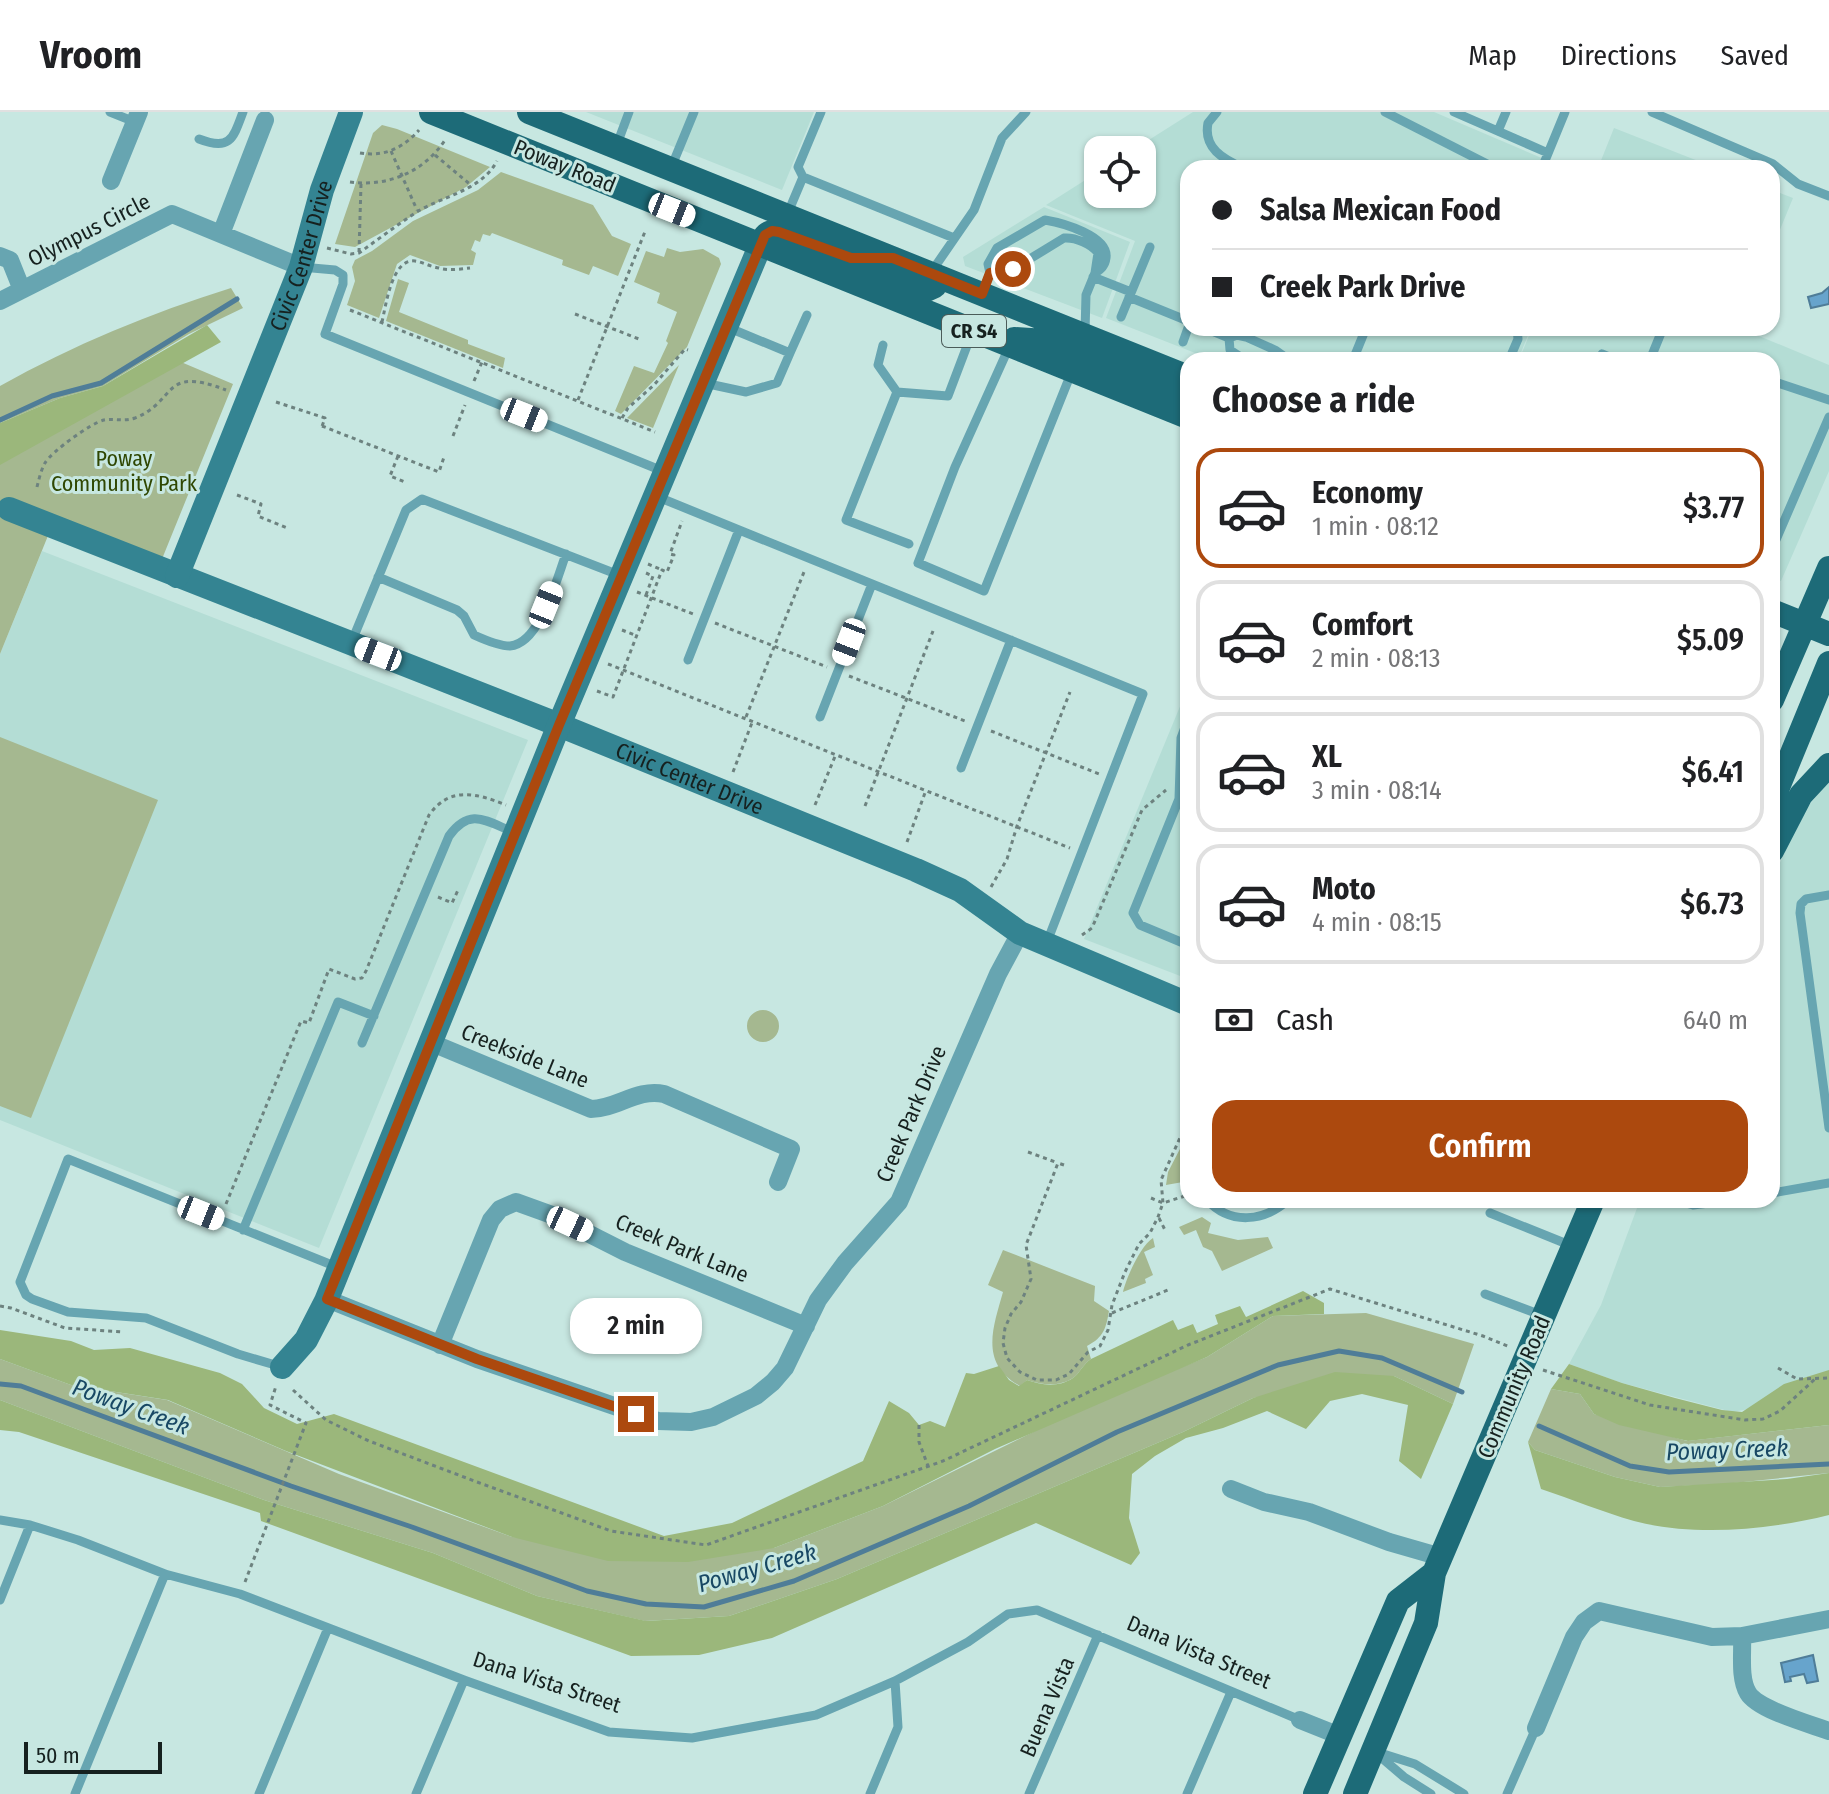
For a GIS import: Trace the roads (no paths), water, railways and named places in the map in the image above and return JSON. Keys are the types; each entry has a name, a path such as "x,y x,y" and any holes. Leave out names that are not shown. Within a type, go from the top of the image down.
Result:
{"main road":[{"name":"Poway Road","path":"529,112 934,275 986,284 1084,335 1180,373"},
{"name":"Poway Road","path":"425,121 760,246 1180,414"},
{"path":"497,148 541,140 605,162 611,158 616,147"},
{"path":"760,246 765,235 772,231 851,258 893,258"},
{"path":"824,271 875,274 924,291 933,289 934,275"},
{"path":"1005,343 1022,338 1046,341 1152,384 1180,373"},
{"path":"1162,406 1171,395 1180,392"},
{"path":"1780,783 1827,672 1780,656 1804,624 1829,568"},
{"path":"1780,614 1829,634"},
{"path":"1780,836 1801,795 1829,765"},
{"name":"Community Road","path":"1355,1794 1426,1623 1438,1565 1590,1208"},
{"name":"Community Road","path":"1315,1794 1398,1601 1438,1565"},
{"path":"1354,1708 1373,1750"}],"street":[{"name":"Civic Center Drive","path":"177,576 301,267 322,190 351,112"},
{"path":"111,181 137,117"},
{"path":"221,234 265,120"},
{"name":"Olympus Circle","path":"0,301 172,214 301,267"},
{"path":"282,1367 306,1340 327,1299 559,725 634,575 656,497 760,246"},
{"name":"Olympus Circle","path":"0,256 10,260 22,290"},
{"name":"Civic Center Drive","path":"5,507 559,725 939,880 971,897 1020,933 1180,996"},
{"name":"Creek Park Drive","path":"327,1299 440,1345 658,1421 691,1422 713,1417 740,1405 756,1396 785,1368 818,1300 845,1263 899,1202 998,974 1020,933"},
{"name":"Creekside Lane","path":"432,1043 591,1109 602,1109 642,1093 655,1092 798,1145 778,1182"},
{"name":"Creek Park Lane","path":"440,1345 491,1220 500,1209 516,1202 552,1215 625,1252 806,1326"},
{"path":"1231,1489 1264,1502 1309,1512 1389,1542 1438,1565"},
{"path":"1536,1728 1574,1637 1584,1622 1599,1611 1712,1637 1742,1636 1829,1619"},
{"path":"1742,1636 1744,1680 1749,1695 1760,1704 1829,1731"},
{"name":"Dana Vista Street","path":"1300,1720 1340,1736"}],"lane":[{"path":"110,112 137,117"},
{"path":"199,139 216,146 225,144 232,137 243,112"},
{"path":"616,147 629,112"},
{"path":"671,169 694,112"},
{"path":"821,112 798,167 803,177 954,238"},
{"path":"934,275 974,210 1002,138 1026,112"},
{"path":"1217,112 1208,123 1209,141 1215,152 1229,160"},
{"path":"1385,112 1479,160"},
{"path":"1454,112 1466,114 1548,153"},
{"path":"1498,131 1506,112"},
{"path":"1545,160 1565,112"},
{"path":"1652,112 1764,160"},
{"path":"1780,170 1798,184 1829,196"},
{"path":"787,216 803,177"},
{"path":"986,284 988,264 994,250 1045,220 1100,240 1106,249 1106,257 1102,268 1094,275"},
{"path":"986,284 1067,237 1096,250 1094,275 1086,295 1084,335"},
{"path":"1121,317 1150,247"},
{"path":"301,267 335,270 343,275 343,284 325,334 666,472"},
{"path":"1094,275 1180,317"},
{"path":"704,383 746,392 777,383 807,315"},
{"path":"727,327 790,353"},
{"path":"897,392 948,396 973,330"},
{"path":"1183,342 1185,336"},
{"path":"1224,336 1234,336"},
{"path":"1242,336 1278,352"},
{"path":"1229,338 1233,352"},
{"path":"1005,343 918,563 984,591 1072,370"},
{"path":"883,345 878,365 897,392"},
{"path":"1780,384 1829,400"},
{"path":"897,392 846,520 909,544"},
{"path":"1780,530 1829,417"},
{"path":"656,497 1143,694 1045,945"},
{"path":"350,644 406,510 416,500 422,499 566,554 634,575"},
{"path":"688,660 739,530"},
{"path":"378,577 457,610 464,616 474,635 510,646 523,642 534,632 566,554"},
{"path":"820,717 872,584"},
{"path":"961,768 1011,640"},
{"path":"1180,784 1175,811 1133,913 1140,925 1180,942"},
{"path":"362,1043 436,865 459,822 478,818 517,833"},
{"path":"1829,895 1806,899 1801,904 1800,913 1829,1128"},
{"path":"243,1230 338,1002 374,1016"},
{"path":"282,1367 238,1354 146,1318 68,1312 26,1295 20,1282 68,1159 340,1268"},
{"path":"1780,1192 1829,1183"},
{"path":"1218,1208 1230,1216 1244,1219 1275,1212 1279,1208"},
{"path":"1490,1213 1573,1247"},
{"path":"1485,1294 1544,1317"},
{"name":"Dana Vista Street","path":"0,1520 30,1525 165,1574 240,1594 609,1732 692,1738 816,1715 895,1681 968,1642 1008,1614 1037,1610 1300,1720"},
{"path":"0,1600 30,1525"},
{"path":"75,1794 165,1574"},
{"path":"259,1794 328,1628"},
{"name":"Buena Vista","path":"1029,1794 1098,1635"},
{"path":"416,1794 464,1680"},
{"path":"870,1794 898,1727 895,1681"},
{"path":"1187,1794 1231,1692"},
{"path":"1507,1794 1536,1728"},
{"path":"1373,1750 1404,1777 1431,1794"},
{"path":"1373,1750 1415,1764 1464,1794"}],"water":[{"path":"1829,287 1829,304 1811,308 1808,297 1822,293"},
{"path":"1813,1655 1818,1681 1807,1683 1804,1674 1790,1677 1791,1681 1785,1682 1781,1663"}],"waterway":[{"path":"0,420 52,396 101,383 237,299"},
{"name":"Poway Creek","path":"0,1384 21,1386 587,1591 646,1604 704,1607 794,1581 969,1506 1117,1432 1278,1365 1339,1351 1382,1358 1462,1392"},
{"name":"Poway Creek","path":"1539,1426 1630,1466 1669,1472 1829,1464"}],"park label":[{"name":"Poway Community Park","path":"124,470"}]}
